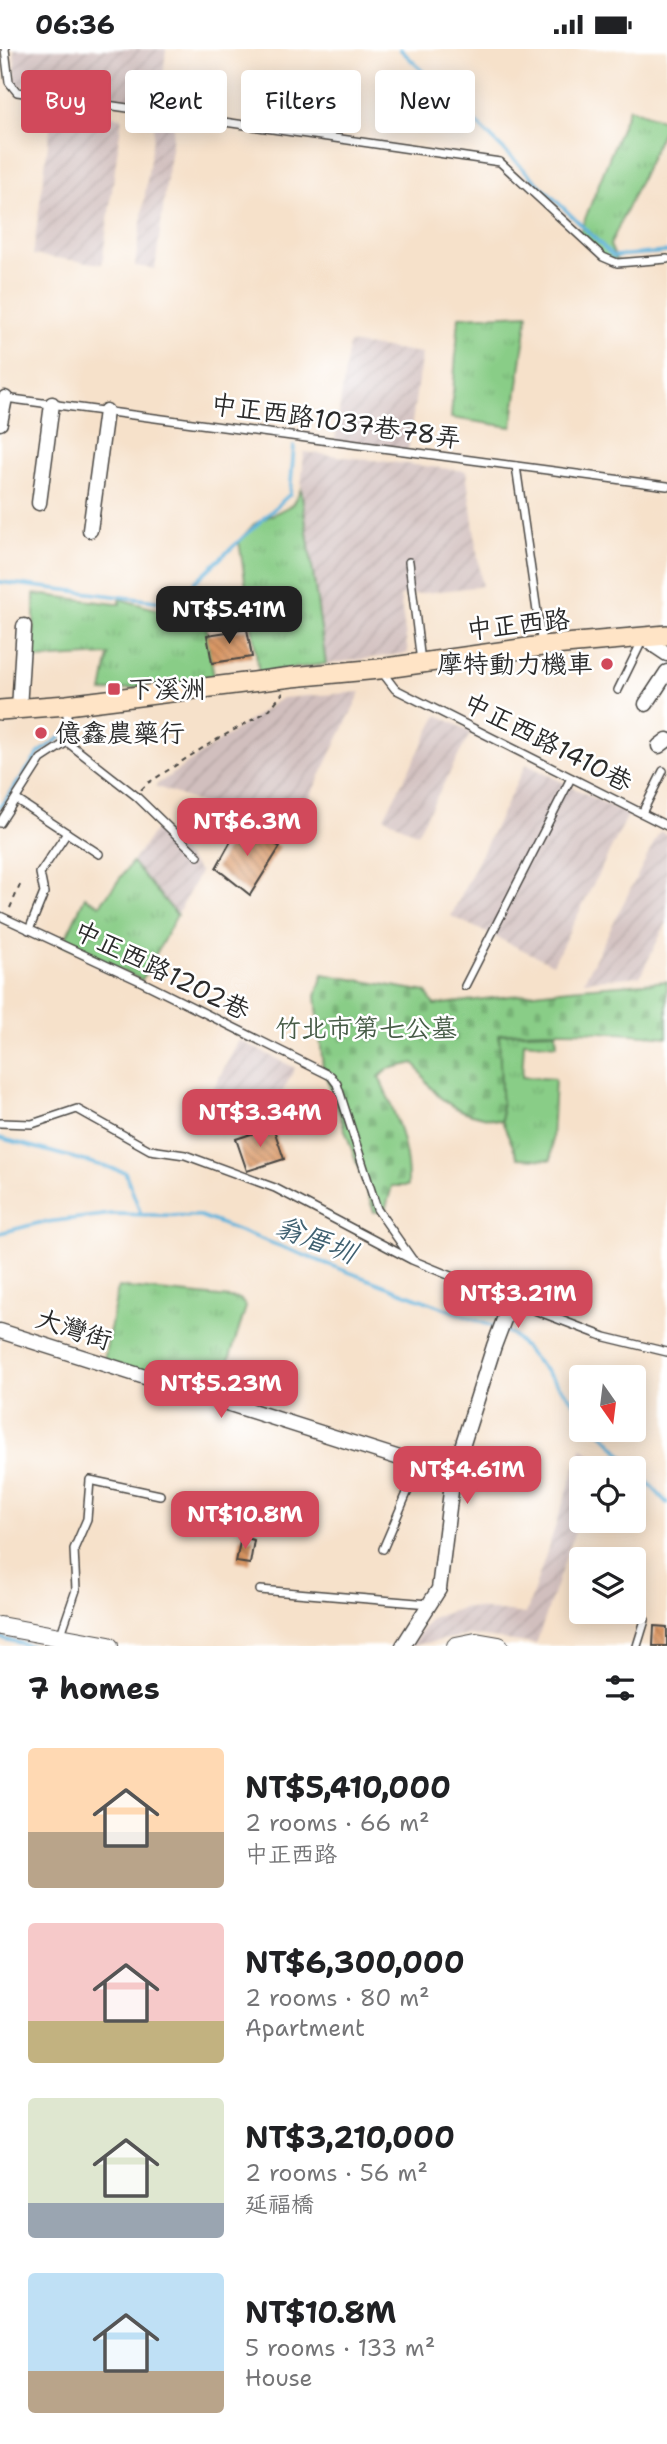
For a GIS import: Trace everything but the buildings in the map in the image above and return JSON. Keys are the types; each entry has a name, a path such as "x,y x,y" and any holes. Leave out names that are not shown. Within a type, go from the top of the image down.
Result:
{"main road":[{"name":"中正西路","path":"10,710 379,669 542,646 667,635"}],"street":[{"path":"0,423 2,398"},
{"path":"39,503 52,404"},
{"path":"90,530 106,411"},
{"path":"10,710 24,626"},
{"path":"643,639 667,654"},
{"path":"646,704 667,672"},
{"path":"403,1646 439,1589 453,1475 510,1301"},
{"name":"大灣街","path":"0,1331 453,1475"},
{"path":"0,1626 109,1646"},
{"path":"456,1646 475,1642 499,1646"}],"lane":[{"path":"5,49 9,82 17,92 500,162 603,257 617,263 667,259"},
{"name":"中正西路1037巷78弄","path":"2,398 667,486"},
{"path":"516,466 542,646"},
{"path":"409,562 421,662"},
{"path":"618,690 643,639"},
{"name":"中正西路1410巷","path":"379,669 395,689 667,826"},
{"path":"67,705 67,743"},
{"path":"67,743 136,796 198,856"},
{"path":"0,823 41,759 67,743"},
{"path":"642,813 663,771"},
{"path":"465,986 572,778"},
{"path":"17,800 99,854"},
{"path":"29,930 44,893 40,873 67,833"},
{"name":"中正西路1202巷","path":"3,917 140,981 331,1076 337,1084 377,1209 412,1260"},
{"path":"0,1123 32,1124 76,1109 150,1150 185,1155 275,1188 412,1260 510,1301 605,1337 667,1352"},
{"path":"383,1549 419,1465"},
{"path":"60,1638 75,1590 74,1549 88,1519 90,1481 160,1495"},
{"path":"260,1590 430,1604"},
{"path":"637,1646 644,1624"}],"path":[{"path":"136,796 148,783 170,768 268,711 281,697 292,677"},
{"path":"3,917 21,883"}],"shaded area":[{"path":"14,49 166,49 164,70 125,70 125,98 111,97 111,70 21,70 21,87 16,86"},
{"path":"111,115 122,117 102,264 33,255 49,133 111,133"},
{"path":"154,133 173,133 155,269 135,266"},
{"path":"349,343 422,353 408,450 335,440"},
{"path":"304,452 466,471 482,586 400,596 408,653 326,664 301,489"},
{"path":"361,692 288,842 230,814 155,786 282,698"},
{"path":"438,715 471,732 417,834 384,817"},
{"path":"526,764 628,815 553,964 451,916"},
{"path":"158,826 200,872 177,915 132,862"},
{"path":"660,831 667,835 667,922 640,976 584,981"},
{"path":"239,1040 295,1068 264,1127 241,1115 235,1127 202,1110"},
{"path":"582,1447 592,1456 579,1456"},
{"path":"569,1486 569,1533 574,1533 536,1644 469,1635 410,1646 431,1618 466,1607 526,1614"}],"green space":[{"path":"629,108 667,122 610,245 617,261 602,256 579,234"},
{"path":"528,314 512,427 451,418 459,317"},
{"path":"301,489 326,664 259,673 239,541 254,524 292,505"},
{"path":"200,586 214,678 102,692 109,655 34,659 34,594 116,604 120,604 120,599 162,611 182,607"},
{"path":"132,862 177,915 142,980 63,944 85,897 100,905"},
{"name":"竹北市第七公墓","path":"323,974 426,992 434,1005 667,981 667,1037 562,1031 499,1034 502,1121 473,1115 447,1103 430,1087 414,1063 388,1069 379,1077 400,1130 408,1186 392,1186 385,1211 374,1212 323,1068 316,996"},
{"path":"556,1032 557,1045 524,1042 522,1077 555,1079 551,1160 518,1158 502,1121 499,1034"},
{"path":"118,1287 240,1299 246,1307 217,1397 104,1360"}],"waterway":[{"path":"400,49 613,256 667,252"},
{"path":"0,582 172,603 290,494 294,446"},
{"path":"0,807 39,753 61,737"},
{"path":"0,1138 125,1172 141,1214"},
{"name":"翁厝圳","path":"0,1233 39,1223 112,1214 200,1216 497,1328"},
{"name":"翁厝圳","path":"504,1331 512,1334 569,1397"},
{"name":"翁厝圳","path":"610,1442 667,1503"},
{"path":"0,1638 32,1646"}],"place":[{"name":"摩特動力機車","path":"607,664"},
{"name":"下溪洲","path":"114,689"},
{"name":"億鑫農藥行","path":"41,733"}]}
